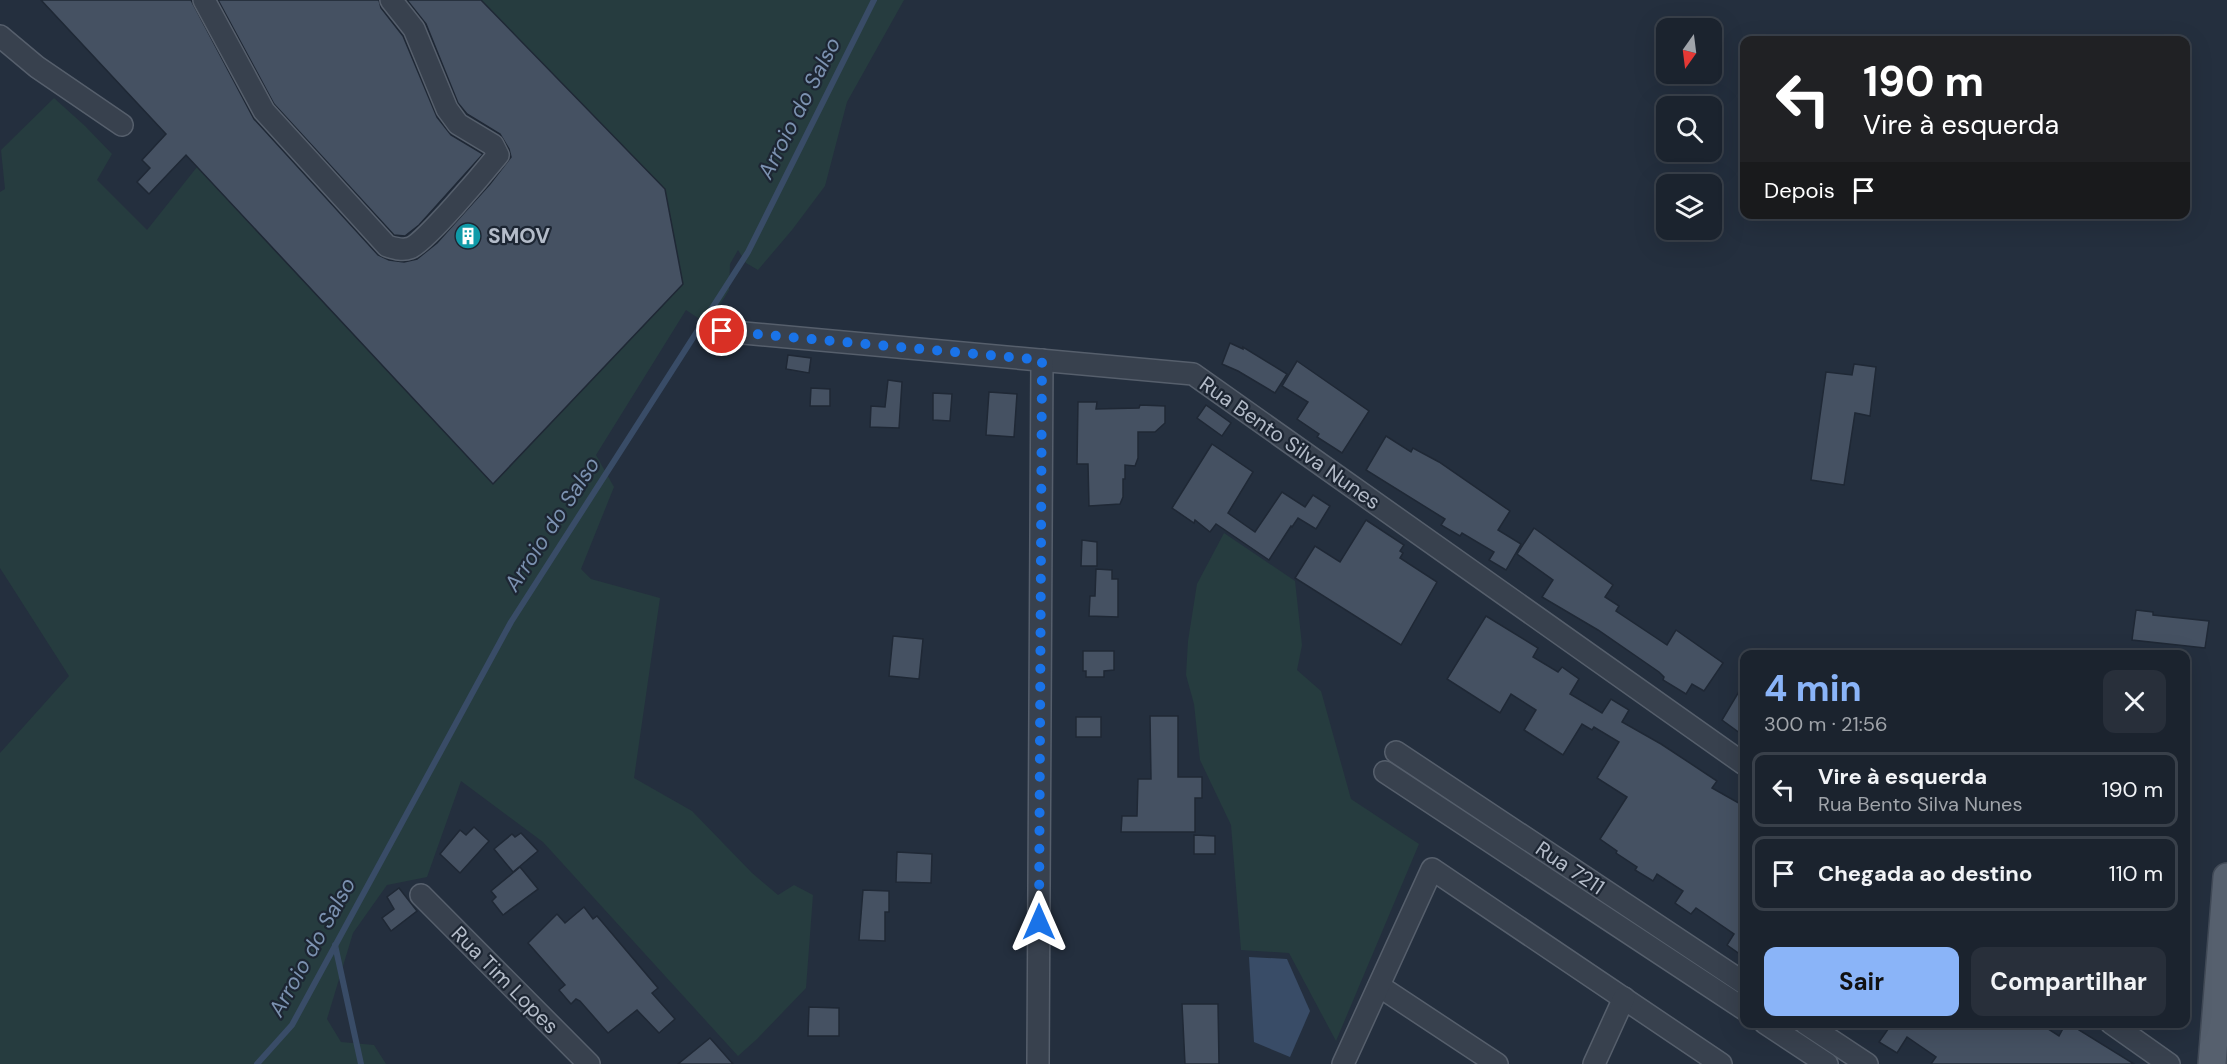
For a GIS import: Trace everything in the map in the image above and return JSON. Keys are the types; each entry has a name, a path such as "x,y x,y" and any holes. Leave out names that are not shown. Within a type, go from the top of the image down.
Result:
{"main road":[{"path":"2212,1064 2227,877"}],"street":[{"path":"204,0 264,111 387,246 397,249 412,248 450,211 498,155 493,145 458,124 447,109 414,28 391,0"},
{"path":"0,36 37,68 122,125"},
{"name":"Rua Bento Silva Nunes","path":"722,331 1193,374 1740,761"},
{"path":"1038,1064 1042,360"},
{"name":"Rua 7211","path":"1396,752 1740,980"},
{"path":"1385,772 1740,1006"},
{"path":"1343,1064 1432,869 1721,1064"},
{"name":"Rua Tim Lopes","path":"421,896 589,1064"},
{"path":"1379,986 1497,1064"},
{"path":"1594,1064 1624,998"},
{"path":"1773,1028 1827,1064"},
{"path":"1813,1028 1867,1064"},
{"path":"2118,1028 2169,1064"}],"green space":[{"path":"481,0 904,0 847,102 825,186 758,270 746,263 738,250 730,264 729,290 710,321 698,318 686,310 596,455 614,487 581,569 591,579 660,598 634,778 692,811 752,873 778,895 794,885 813,895 806,988 738,1056 543,842 461,781 427,877 387,885 353,933 327,1019 341,1042 374,1045 386,1064 0,1064 0,753 69,676 0,568 0,192 5,189 1,150 54,98 112,154 97,180 147,230 197,167 493,484 683,284 665,189"},
{"path":"1224,533 1295,581 1302,645 1297,670 1321,691 1351,799 1419,844 1336,1041 1289,953 1241,950 1231,825 1200,760 1194,704 1186,675 1188,641 1197,584"}],"water":[{"path":"1249,957 1287,959 1310,1011 1290,1057 1254,1042"}],"building":[{"name":"SMOV","path":"41,0 191,0 254,119 378,255 389,260 404,262 417,259 437,243 511,157 500,134 467,114 458,103 426,24 407,0 481,0 665,189 683,284 493,484 186,155 149,194 137,182 150,168 142,160 166,134"},
{"path":"218,0 379,0 381,8 403,36 437,117 451,135 483,154 419,225 405,236 394,235 274,104"},
{"path":"1230,343 1243,349 1243,347 1287,374 1275,393 1222,364"},
{"path":"788,355 811,358 809,373 786,369"},
{"path":"1297,361 1369,411 1342,453 1317,437 1319,434 1297,419 1308,402 1282,386"},
{"path":"1854,364 1876,367 1870,416 1855,413 1844,485 1811,480 1826,372 1852,375"},
{"path":"888,380 902,382 899,428 870,427 871,406 885,407"},
{"path":"811,388 830,389 830,406 810,406"},
{"path":"989,392 1017,394 1014,437 986,435"},
{"path":"933,393 952,394 950,421 933,420"},
{"path":"1078,402 1097,402 1096,409 1139,408 1140,405 1165,406 1165,423 1155,432 1138,432 1138,458 1135,466 1125,465 1123,497 1120,504 1089,506 1088,464 1077,464"},
{"path":"1206,405 1231,423 1222,436 1197,418"},
{"path":"1386,436 1411,452 1413,448 1439,462 1510,511 1498,530 1521,544 1506,570 1489,560 1494,552 1462,533 1460,536 1441,525 1445,519 1366,470"},
{"path":"1212,444 1253,472 1228,513 1255,532 1282,492 1305,507 1313,495 1330,506 1316,529 1298,518 1269,560 1216,524 1210,532 1195,520 1194,523 1172,508"},
{"path":"1366,520 1404,545 1400,551 1403,553 1400,558 1437,582 1401,645 1295,578 1315,546 1340,562"},
{"path":"1534,528 1613,585 1605,597 1619,606 1616,611 1667,645 1676,630 1723,663 1704,691 1692,684 1686,694 1663,680 1664,677 1659,672 1598,630 1542,597 1553,580 1517,554"},
{"path":"1082,540 1097,542 1097,566 1081,566"},
{"path":"1096,569 1112,570 1112,579 1118,579 1118,617 1089,616 1090,596 1095,596"},
{"path":"2136,610 2153,612 2153,615 2209,621 2205,648 2132,640"},
{"path":"1486,616 1538,648 1533,657 1558,672 1562,667 1579,679 1570,694 1602,713 1611,699 1629,710 1622,722 1661,744 1717,781 1712,788 1740,804 1740,954 1727,945 1734,934 1696,908 1691,914 1675,903 1683,891 1657,874 1653,881 1635,870 1637,867 1600,839 1627,797 1597,778 1619,742 1594,727 1592,730 1582,724 1563,755 1524,730 1536,710 1511,694 1500,713 1447,679"},
{"path":"893,636 923,639 919,679 889,676"},
{"path":"1083,651 1114,651 1114,670 1104,671 1104,677 1086,677 1086,671 1083,671"},
{"path":"1740,690 1740,733 1722,720"},
{"path":"1150,716 1178,716 1178,777 1202,777 1202,798 1195,798 1195,832 1121,832 1122,816 1137,816 1138,779 1151,779"},
{"path":"1076,717 1101,717 1101,737 1076,737"},
{"path":"474,827 489,841 460,873 440,854 460,830 466,835"},
{"path":"521,833 538,851 513,872 494,849 512,834 515,837"},
{"path":"1194,835 1215,836 1215,854 1194,854"},
{"path":"897,852 932,854 931,883 896,882"},
{"path":"520,867 538,889 503,915 492,901 496,897 491,891"},
{"path":"399,888 417,911 391,931 382,918 394,909 387,897"},
{"path":"863,890 889,891 889,912 885,912 885,941 859,940"},
{"path":"584,907 593,919 597,916 658,988 652,993 675,1019 659,1033 637,1010 608,1033 580,1001 576,999 571,1004 559,990 565,985 528,943 557,914 565,923"},
{"path":"1182,1004 1218,1004 1219,1064 1185,1064"},
{"path":"809,1007 839,1008 839,1036 808,1036"},
{"path":"1889,1028 2047,1028 2059,1036 2063,1028 2080,1028 2079,1030 2134,1064 1931,1064 1936,1057 1907,1037 1897,1053 1879,1042"},
{"path":"710,1038 733,1064 678,1064"}],"waterway":[{"name":"Arroio do Salso","path":"257,1064 292,1025 511,622 748,252 874,0"},
{"path":"335,945 361,1064"}],"place":[{"name":"SMOV","path":"468,236"}],"route":[{"path":"722,331 1042,360 1039,922"}]}
